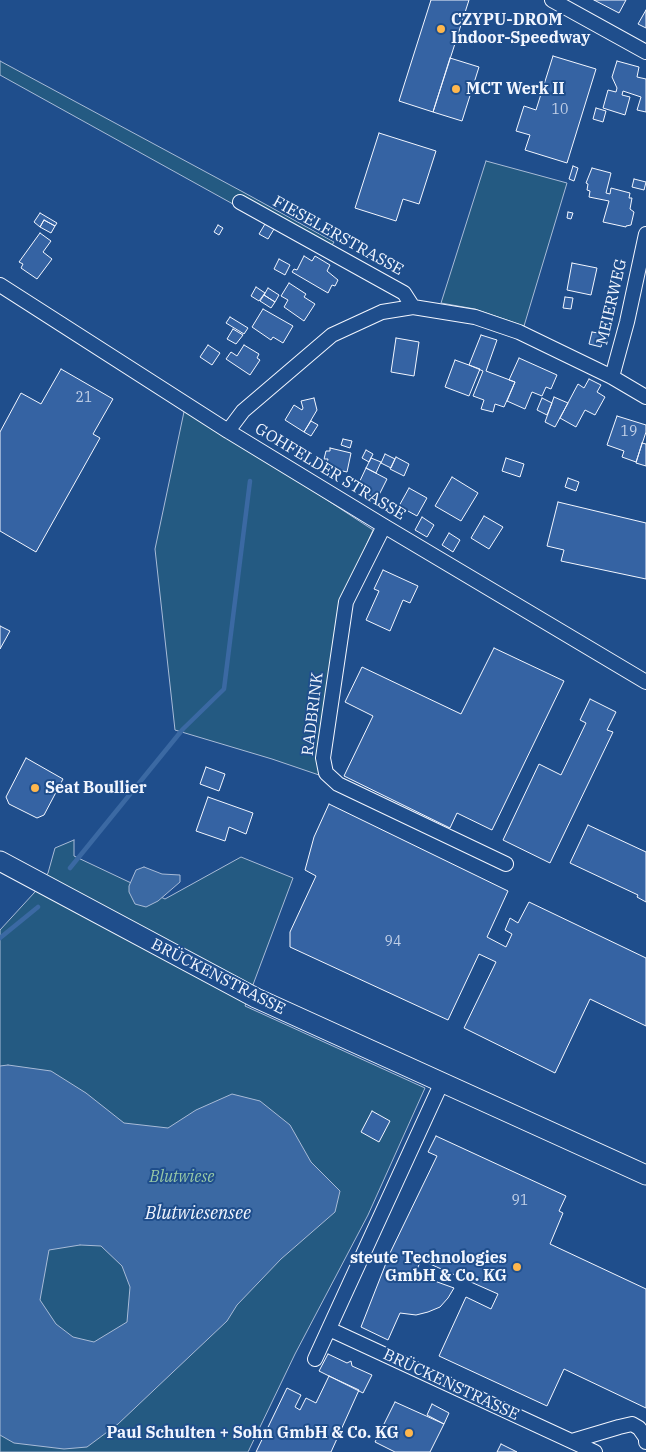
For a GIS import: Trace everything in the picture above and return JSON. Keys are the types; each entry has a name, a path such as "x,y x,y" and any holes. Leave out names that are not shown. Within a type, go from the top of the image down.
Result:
{"main road":[{"name":"BRÜCKENSTRASSE","path":"0,861 256,998 646,1175"}],"street":[{"path":"552,0 646,52"},
{"name":"FIESELERSTRASSE","path":"240,202 404,293 413,306"},
{"name":"MEIERWEG","path":"612,377 642,264 646,234"},
{"name":"GOHFELDER STRASSE","path":"0,285 228,431 646,682"},
{"path":"228,431 243,411 332,335 382,312 413,306 474,318 519,332 612,377 646,397"},
{"name":"RADBRINK","path":"384,526 346,602 323,758 326,773 338,784 506,864"},
{"path":"315,1359 442,1082"},
{"name":"BRÜCKENSTRASSE","path":"329,1329 595,1452"},
{"path":"572,1441 619,1426 632,1424 639,1428 646,1438 646,1442"}],"green space":[{"path":"0,61 334,242 325,255 0,75"},
{"path":"486,161 567,183 524,326 475,309 441,303"},
{"path":"185,407 373,530 341,602 319,775 175,730 155,549"},
{"name":"Blutwiese","path":"74,840 74,856 165,899 241,857 293,878 245,1006 425,1088 368,1215 295,1354 248,1452 0,1452 0,930 34,893 48,873 55,848"}],"water":[{"path":"144,867 162,874 180,875 180,882 158,901 146,907 135,904 129,892 129,886 136,870"},
{"name":"Blutwiesensee","path":"8,1065 51,1071 86,1093 124,1123 168,1128 196,1110 232,1094 260,1101 290,1125 311,1162 340,1191 335,1212 281,1259 237,1305 227,1321 118,1424 87,1447 64,1449 14,1443 0,1435 0,1066","holes":["80,1245 101,1246 122,1266 130,1287 127,1322 94,1342 73,1337 56,1324 40,1300 49,1250"]}],"building":[{"name":"CZYPU-DROM Indoor-Speedway","path":"431,0 469,0 433,112 399,101"},
{"path":"594,0 626,0 619,13"},
{"path":"646,10 646,28 638,24"},
{"path":"553,56 596,69 567,163 525,150 530,135 516,131 524,106 536,110"},
{"name":"MCT Werk II","path":"450,58 479,67 462,121 433,112"},
{"path":"617,61 639,67 637,77 646,79 646,112 637,110 641,97 623,91 622,95 630,97 625,115 603,108 608,90 616,92 617,88 612,77"},
{"path":"596,108 606,111 603,122 593,119"},
{"path":"379,133 436,151 419,204 403,199 396,221 355,208"},
{"path":"573,166 578,168 574,181 569,179"},
{"path":"592,168 611,173 606,193 610,194 611,188 630,193 629,198 632,198 630,209 634,212 631,225 626,227 603,222 609,201 589,197 590,191 587,190 588,184 586,183"},
{"path":"634,179 646,182 644,190 632,187"},
{"path":"568,212 573,213 571,219 567,218"},
{"path":"40,213 57,223 55,226 44,220 40,227 34,222"},
{"path":"44,220 55,226 51,233 40,227"},
{"path":"265,224 274,229 268,239 259,234"},
{"path":"218,225 223,228 219,235 214,232"},
{"path":"40,233 51,241 43,252 52,259 37,279 21,268 23,264 19,262"},
{"path":"304,256 312,261 315,256 330,265 327,271 338,280 335,286 332,285 328,293 292,272 294,269 297,270"},
{"path":"279,259 290,265 285,275 274,269"},
{"path":"572,263 597,268 591,295 567,290"},
{"path":"289,283 306,294 304,297 315,304 304,321 284,307 288,300 281,296"},
{"path":"256,287 265,293 259,301 251,296"},
{"path":"268,288 279,295 275,302 264,295"},
{"path":"264,295 275,302 271,308 260,301"},
{"path":"565,297 573,298 571,309 563,308"},
{"path":"263,309 293,326 283,343 273,337 271,340 252,327"},
{"path":"230,317 248,328 244,334 226,323"},
{"path":"233,329 243,335 236,344 227,339"},
{"path":"592,332 604,334 601,347 589,344"},
{"path":"481,335 497,340 486,371 515,382 504,407 495,404 493,412 481,409 484,400 473,396 483,371 469,365"},
{"path":"396,338 419,342 414,376 391,372"},
{"path":"208,345 220,353 212,365 200,357"},
{"path":"244,345 259,354 257,358 260,360 250,375 226,359 231,352 237,356"},
{"path":"519,358 557,375 551,389 546,387 542,396 532,392 525,409 507,401 515,382 509,380"},
{"path":"455,360 480,369 469,396 445,387"},
{"path":"61,369 113,399 93,434 100,438 36,552 0,531 0,432 21,393 41,404"},
{"path":"589,379 601,385 597,392 605,397 595,415 585,410 576,427 560,418 578,384 584,388"},
{"path":"554,397 568,403 555,427 545,422"},
{"path":"314,398 317,410 304,432 285,420 294,405 302,410 301,401"},
{"path":"542,398 552,403 547,415 537,410"},
{"path":"617,416 646,425 646,432 636,462 622,457 624,451 607,445"},
{"path":"311,421 318,425 311,436 304,432"},
{"path":"343,439 352,441 350,448 341,445"},
{"path":"642,443 646,444 646,466 636,463"},
{"path":"330,448 351,453 347,472 326,467 328,459 324,459 326,451 330,451"},
{"path":"366,450 373,454 369,462 362,458"},
{"path":"385,454 395,459 391,468 381,463"},
{"path":"396,457 409,464 404,476 390,469"},
{"path":"371,458 381,462 376,473 366,468"},
{"path":"506,458 524,464 520,477 502,471"},
{"path":"366,468 387,479 379,495 375,493 374,497 365,493 367,489 358,485"},
{"path":"452,477 478,493 461,521 435,506"},
{"path":"568,478 579,482 576,491 565,487"},
{"path":"409,488 427,498 417,516 399,506"},
{"path":"558,502 646,523 646,579 561,561 564,550 547,546"},
{"path":"484,516 503,527 489,549 471,538"},
{"path":"422,517 434,525 427,537 415,530"},
{"path":"449,533 460,540 453,552 442,545"},
{"path":"383,570 418,586 410,603 403,600 390,631 366,620 379,591 374,589"},
{"path":"0,626 10,631 0,649"},
{"path":"494,648 564,681 492,830 457,813 450,828 344,776 373,716 345,702 362,667 461,714"},
{"path":"590,699 616,712 607,730 613,732 550,863 503,840 539,764 561,775 586,723 580,720"},
{"name":"Seat Boullier","path":"26,758 63,779 44,815 37,818 9,804 6,797"},
{"path":"206,767 225,774 219,791 200,784"},
{"path":"208,797 253,813 246,834 229,827 225,841 196,831"},
{"path":"329,804 508,891 487,937 506,947 512,934 505,930 510,918 518,923 529,902 646,958 646,1026 590,999 555,1073 464,1028 496,962 479,954 448,1020 290,947 290,932 316,876 305,870 314,837"},
{"path":"588,825 646,852 646,902 637,897 638,895 570,863"},
{"path":"372,1111 390,1121 379,1142 361,1132"},
{"name":"steute Technologies GmbH & Co. KG","path":"436,1136 566,1196 559,1211 563,1213 550,1244 646,1289 646,1408 564,1369 547,1406 439,1356 466,1297 491,1309 498,1294 421,1260 415,1274 454,1288 440,1307 416,1315 400,1313 388,1340 361,1327 390,1253 437,1156 428,1152"},
{"path":"328,1354 347,1363 351,1361 352,1366 372,1375 363,1393 319,1371"},
{"path":"329,1376 359,1390 331,1452 256,1452 287,1388 301,1395 295,1407 300,1410 306,1398 316,1403"},
{"name":"Paul Schulten + Sohn GmbH & Co. KG","path":"395,1402 444,1424 430,1452 395,1452 375,1442"},
{"path":"432,1404 449,1413 444,1424 427,1415"},
{"path":"501,1444 517,1452 497,1452"}],"waterway":[{"path":"70,868 183,729 224,689 250,481"},
{"path":"0,938 38,907"}],"place":[{"name":"CZYPU-DROM Indoor-Speedway","path":"441,29"},
{"name":"MCT Werk II","path":"456,89"},
{"name":"Seat Boullier","path":"35,788"},
{"name":"steute Technologies GmbH & Co. KG","path":"517,1267"},
{"name":"Paul Schulten + Sohn GmbH & Co. KG","path":"409,1433"}]}
